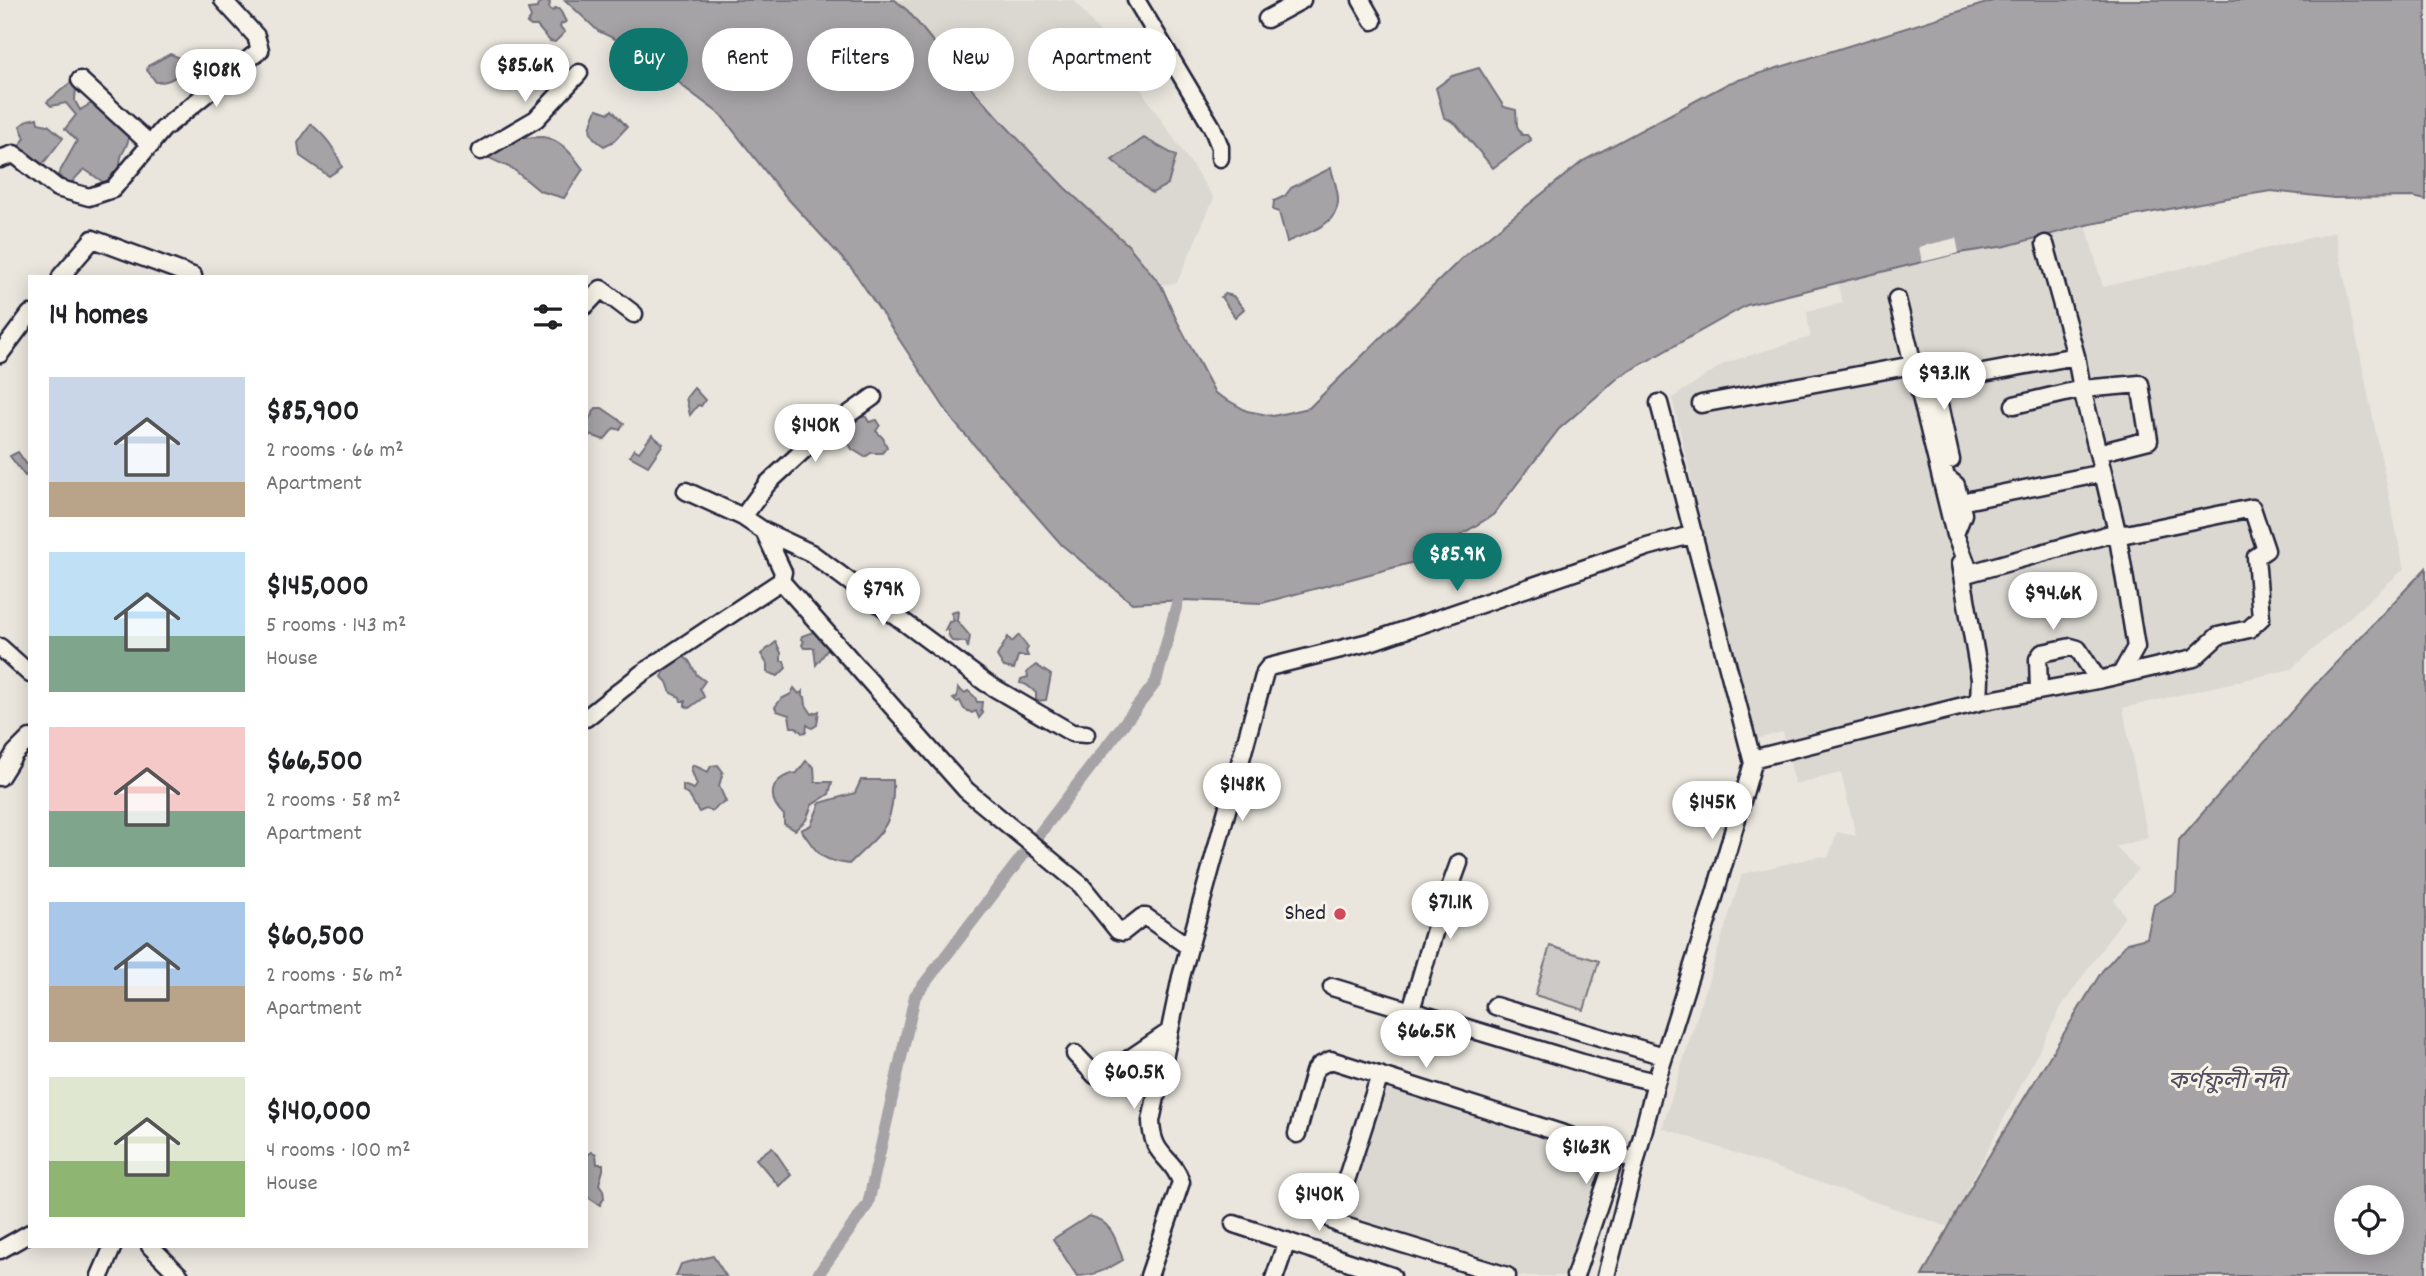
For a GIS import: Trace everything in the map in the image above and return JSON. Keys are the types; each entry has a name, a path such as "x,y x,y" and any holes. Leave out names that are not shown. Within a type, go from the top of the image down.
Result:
{"street":[{"path":"0,159 14,154 57,188 89,197 113,189 163,129 260,50 256,36 223,0"},
{"path":"1136,0 1212,127 1220,147 1220,158"},
{"path":"1267,19 1302,0"},
{"path":"1361,0 1373,21"},
{"path":"481,151 536,119 579,73"},
{"path":"80,79 151,145"},
{"path":"62,275 93,239 190,275"},
{"path":"2045,244 2076,356 2117,532 2136,648 2121,674"},
{"path":"588,303 601,289 635,314"},
{"path":"1752,759 1979,702 2098,680 2194,658 2218,636 2249,629 2261,618 2256,557 2266,550 2252,508 2126,534 2117,532 1970,573 1955,534 1963,514 1956,485 1946,477 1942,463 1951,460 1928,380 1913,365 1897,299"},
{"path":"0,354 28,317"},
{"path":"1928,380 2076,356"},
{"path":"1701,404 1913,365"},
{"path":"1928,380 1980,679 1979,702"},
{"path":"2014,405 2082,388 2140,384 2149,440 2098,453"},
{"path":"743,517 767,484 785,467 821,434 873,397"},
{"path":"1606,1276 1656,1082 1754,763 1659,403"},
{"path":"1960,502 2103,473"},
{"path":"686,491 811,553 986,683 1072,733 1086,734"},
{"path":"588,716 641,674 781,581 783,572 764,531"},
{"path":"1149,1276 1181,1182 1153,1142 1151,1121 1189,947 1263,680 1269,667 1373,641 1647,547 1694,534"},
{"path":"781,581 966,790 1081,885 1118,931 1123,932 1142,917 1146,917 1189,947"},
{"path":"0,647 28,672"},
{"path":"2039,690 2038,659 2042,653 2071,647 2078,649 2098,680"},
{"path":"0,777 15,753 28,740"},
{"path":"1411,1010 1458,863"},
{"path":"1332,987 1609,1071 1656,1082"},
{"path":"1495,1006 1664,1056"},
{"path":"1075,1054 1101,1078 1169,1032"},
{"path":"1297,1134 1314,1072 1331,1060 1567,1135 1636,1161"},
{"path":"1380,1075 1334,1221 1507,1276"},
{"path":"1575,1276 1616,1154"},
{"path":"1234,1224 1392,1276"},
{"path":"0,1251 28,1234"},
{"path":"1275,1276 1287,1241"},
{"path":"100,1276 112,1248"},
{"path":"152,1248 180,1276"}],"shaded area":[{"path":"895,0 1074,0 1096,28 1028,28 1028,91 1142,91 1214,198 1177,283 1161,285 1128,245 1065,188 974,91 1014,91 1014,28 928,28 928,35"},
{"path":"2086,225 2103,287 2335,232 2404,569 2291,669 2123,708 2148,838 2115,847 2138,869 2114,900 2125,916 2062,1006 1948,1227 1662,1128 1742,874 1821,856 1828,858 1837,832 1856,836 1841,773 1795,784 1783,732 1753,740 1672,398 1725,363 1810,337 1807,311 1843,303 1837,283 1959,253 2006,246"},
{"path":"1550,946 1599,961 1584,1010 1535,995"},
{"path":"1374,1063 1624,1143 1581,1276 1481,1276 1321,1225"}],"water":[{"path":"546,0 553,11 556,8 560,10 566,22 560,27 565,32 555,42 550,41 537,26 527,23 531,18 528,9 537,8 538,4"},
{"path":"565,0 895,0 928,35 928,91 974,91 1065,188 1128,245 1161,285 1215,393 1247,411 1273,416 1309,408 1463,257 1583,161 1729,83 1996,0 2426,0 2426,200 2413,197 2334,198 2271,191 2086,225 1747,305 1619,377 1559,429 1493,515 1418,561 1262,603 1183,600 1132,603 1062,545 954,422 853,270 780,190 721,115 688,90 688,28 609,28 609,36 598,31"},
{"path":"170,54 185,64 174,78 156,82 147,70 148,66"},
{"path":"1479,68 1504,107 1516,110 1517,126 1522,135 1527,135 1531,140 1493,168 1456,124 1444,117 1436,88 1452,76"},
{"path":"71,82 76,86 75,101 80,110 92,103 100,105 125,128 123,131 129,134 121,160 122,171 109,186 84,169 70,184 58,175 77,141 65,129 76,115 66,103 51,106 47,102"},
{"path":"597,109 609,113 612,110 627,127 614,141 604,146 594,138 590,130"},
{"path":"37,118 38,123 48,125 63,138 42,165 26,155 20,145 25,138 20,126"},
{"path":"311,124 330,143 342,167 329,176 300,156 298,143"},
{"path":"543,137 561,145 583,169 564,198 540,191 513,169 485,156 517,138"},
{"path":"1144,138 1176,156 1168,184 1152,193 1112,160"},
{"path":"1331,168 1338,198 1332,217 1319,228 1287,242 1279,212 1273,210 1274,201 1285,196 1291,188"},
{"path":"1225,294 1233,296 1244,309 1235,317 1221,297"},
{"path":"694,388 705,400 690,415 686,398"},
{"path":"596,408 602,408 624,423 620,430 614,428 604,440 588,434 588,421"},
{"path":"857,417 866,417 869,422 877,420 880,425 876,431 887,447 882,453 871,453 865,457 852,449 844,436"},
{"path":"652,435 663,444 648,466 630,456 634,449 639,452"},
{"path":"18,452 28,466 28,475 25,476 10,456"},
{"name":"কর্ণফুলী নদী","path":"2426,568 2426,1276 1922,1276 1978,1174 2102,971 2127,943 2147,938 2154,905 2176,892 2179,840 2314,686"},
{"path":"958,611 957,621 970,636 968,648 966,642 952,641 948,630 945,630 949,622 954,621 951,613"},
{"path":"813,632 821,633 831,645 816,665 814,648 804,648 804,641 801,639"},
{"path":"1019,635 1028,648 1028,656 1018,656 1014,669 1004,667 997,656 1008,637 1012,642"},
{"path":"776,642 781,661 784,661 786,668 778,676 767,672 767,664 761,654"},
{"path":"683,656 705,681 700,688 704,697 689,708 685,706 685,701 671,693 662,677 667,665"},
{"path":"1036,665 1051,675 1046,700 1036,701 1036,693 1020,683"},
{"path":"794,688 799,694 803,691 806,705 812,714 819,711 817,725 812,728 807,725 806,732 802,733 796,727 791,727 789,715 777,711 775,707 781,699 791,694"},
{"path":"958,688 964,693 968,691 977,702 982,702 983,713 979,718 976,711 972,713 964,709 960,701 953,699 957,697"},
{"path":"806,761 814,767 815,782 832,782 829,794 812,805 806,820 795,830 784,824 784,815 773,795 776,783 797,773"},
{"path":"693,765 708,772 711,766 718,765 723,772 719,786 726,802 713,811 706,809 699,812 683,791 683,785 694,789 697,785 691,769"},
{"path":"861,780 893,780 888,819 877,836 849,864 831,860 816,850 801,830 811,825 820,803 855,793"},
{"path":"772,1147 791,1175 779,1186 756,1159"},
{"path":"592,1152 596,1154 597,1164 603,1164 599,1184 604,1198 600,1205 588,1197 588,1155"},
{"path":"1089,1216 1108,1227 1123,1260 1096,1273 1077,1276 1053,1239"},
{"path":"713,1256 726,1276 676,1276 681,1264"}],"pier":[{"path":"1956,238 1959,253 1922,262 1919,247"}],"waterway":[{"path":"817,1276 868,1204 915,996 1156,682 1182,585"}],"place":[{"name":"Shed","path":"1340,914"}]}
